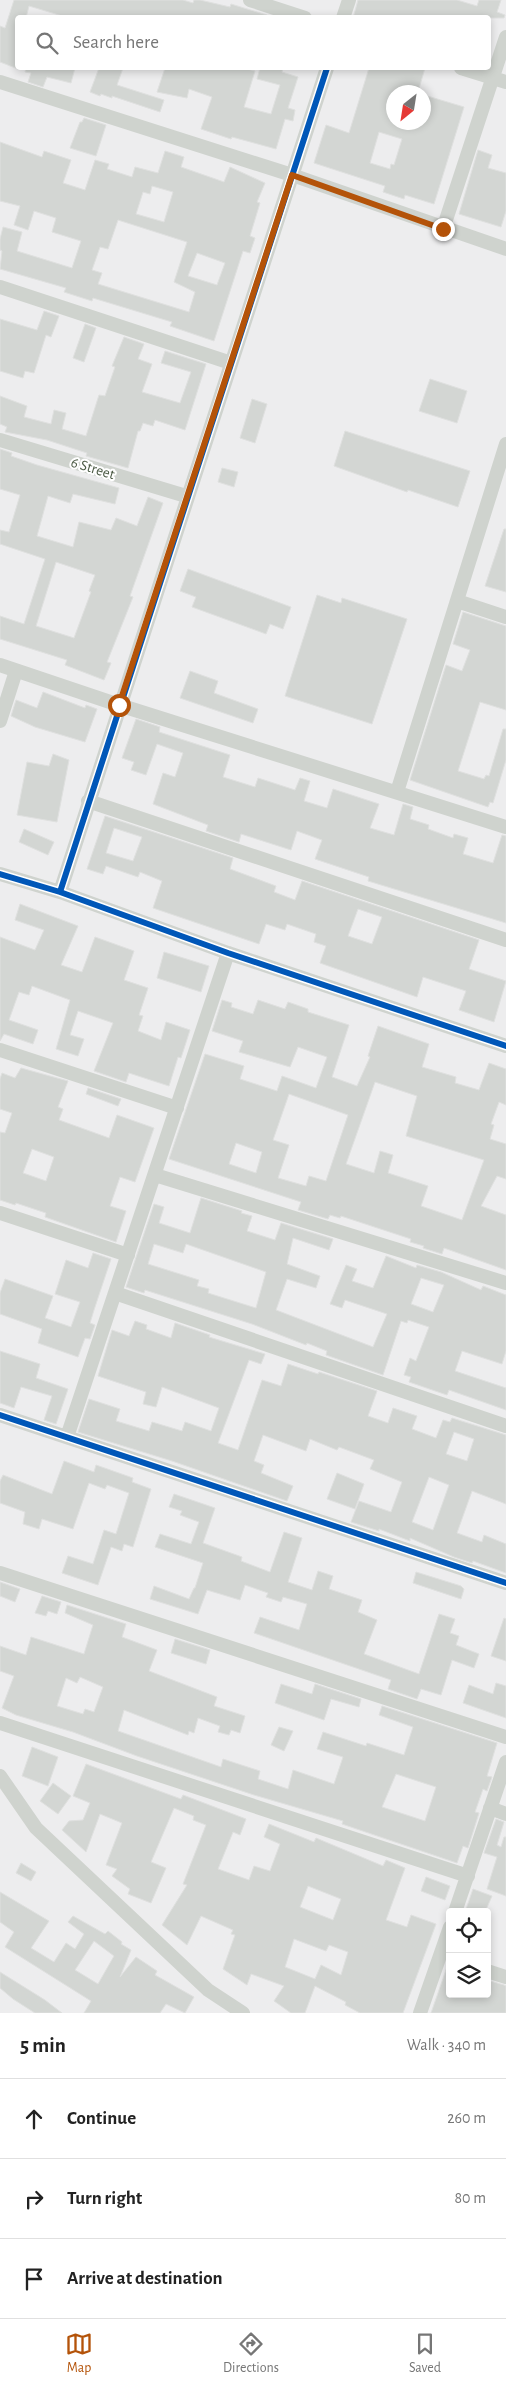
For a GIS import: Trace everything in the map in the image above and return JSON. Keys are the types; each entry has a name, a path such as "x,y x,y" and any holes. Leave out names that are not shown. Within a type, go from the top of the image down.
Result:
{"street":[{"path":"250,0 296,15"},
{"path":"344,15 349,0"},
{"path":"443,229 499,80 506,37"},
{"path":"60,892 186,496 326,70"},
{"path":"467,70 499,80"},
{"path":"0,82 292,175 443,229 506,249"},
{"path":"0,287 231,362"},
{"name":"6 Street","path":"0,440 186,496"},
{"path":"397,792 506,446"},
{"path":"457,601 506,617"},
{"path":"0,665 119,705 506,827"},
{"path":"0,721 16,671"},
{"path":"88,801 506,940"},
{"path":"0,874 60,892 228,953 506,1046"},
{"path":"67,1437 228,953"},
{"path":"0,1050 177,1108"},
{"path":"155,1175 506,1283"},
{"path":"0,1213 128,1255"},
{"path":"115,1293 506,1426"},
{"path":"0,1415 506,1583"},
{"path":"0,1573 506,1737"},
{"path":"0,1723 468,1876"},
{"path":"456,1908 506,1762"},
{"path":"0,1776 36,1828 208,1990 243,2013"},
{"path":"490,1808 506,1814"},
{"path":"420,2013 445,1957"},
{"path":"491,1972 506,1977"}],"building":[{"path":"14,0 183,0 193,3 194,0 200,0 230,7 231,4 267,15 59,15 29,6 27,15 15,15 15,68 0,62 0,26 5,28"},
{"path":"358,0 457,0 477,6 479,0 501,0 497,12 505,15 504,18 491,18 491,15 354,15"},
{"path":"26,70 74,70 71,83 47,77 43,87 28,82 31,73 25,72"},
{"path":"98,70 122,70 117,85 164,100 160,112 112,96 112,98 101,94 100,96 90,92"},
{"path":"164,70 251,70 255,71 244,107 271,114 280,85 257,79 259,70 282,70 282,72 298,77 288,108 295,110 293,121 285,119 276,149 232,137 231,139 201,129 212,97 189,89 187,98 157,92"},
{"path":"368,70 424,70 420,85 386,85 386,130 431,130 431,97 464,107 434,204 405,195 404,199 383,192 385,186 314,163 326,125 349,133","holes":["379,132 402,139 394,165 391,164 390,169 370,163"]},
{"path":"84,118 106,125 96,156 70,148 80,122"},
{"path":"0,142 42,157 44,151 71,160 63,183 85,190 95,160 109,164 107,169 132,177 135,167 158,173 165,151 184,157 181,167 224,182 230,167 265,183 257,202 260,203 250,236 255,238 250,253 243,251 214,341 170,326 172,322 93,298 92,301 64,292 66,288 0,269 2,251 0,250 0,239 3,227 22,232 17,251 72,268 81,241 52,232 56,218 34,211 28,230 14,225 20,206 0,201","holes":["152,186 173,192 164,222 136,214 143,192 150,194","118,220 187,242 174,282 195,292 189,312 98,284 102,273 92,270 100,247 108,249","197,253 225,263 217,285 188,276"]},
{"path":"478,150 492,155 488,168 506,173 506,211 501,227 459,214"},
{"path":"44,311 59,316 51,337 46,335 34,373 25,371 23,378 0,371 0,319 37,330"},
{"path":"85,324 96,328 84,362 73,358"},
{"path":"124,337 144,344 138,359 152,364 142,392 180,403 191,372 161,363 165,351 206,364 185,430 155,420 153,426 143,423 140,431 138,431 128,468 86,456 87,453 47,440 5,432 7,427 0,424 0,396 27,406 24,417 51,424 54,410 66,413 62,429 86,436 99,395 105,396 115,367 112,366"},
{"path":"430,379 467,391 457,423 419,411"},
{"path":"252,399 267,404 255,443 240,438"},
{"path":"345,431 470,471 458,507 408,490 407,492 334,466"},
{"path":"0,449 12,453 11,456 37,465 119,488 115,504 73,494 70,503 48,496 37,536 73,547 79,522 111,530 116,518 137,526 148,497 163,503 130,596 133,597 107,662 111,663 104,680 65,665 67,660 0,639 0,616 24,624 45,559 0,544 0,530 9,532 20,495 0,489","holes":["56,562 95,575 89,591 91,592 74,638 36,626"]},
{"path":"222,468 238,472 234,487 218,482"},
{"path":"504,529 506,529 506,592 485,586"},
{"path":"188,569 291,607 283,629 270,624 266,634 192,607 196,597 180,591"},
{"path":"317,595 341,603 342,598 407,619 372,724 285,696"},
{"path":"463,612 506,626 506,710 480,702 458,771 484,779 486,775 489,776 503,729 506,729 506,760 493,803 490,802 488,807 410,780 446,665 462,671 470,650 453,644"},
{"path":"190,671 218,681 214,693 258,709 253,723 180,698"},
{"path":"43,692 85,708 86,705 97,709 85,742 35,727 11,716 16,700 37,708"},
{"path":"136,719 160,727 159,732 230,755 223,777 255,787 258,778 295,790 300,778 310,781 304,801 327,808 333,789 379,804 370,828 394,835 403,804 413,807 410,819 429,825 428,829 453,838 454,834 468,838 463,854 493,863 502,835 506,836 506,923 368,881 369,877 315,859 322,840 297,831 291,850 241,834 239,842 206,831 208,825 153,804 163,773 175,777 183,753 157,744 146,775 131,770 134,762 122,758"},
{"path":"53,754 69,760 57,822 17,815 27,762 49,766"},
{"path":"105,816 233,858 230,869 276,886 274,892 295,900 302,881 479,940 469,969 506,981 494,1022 459,1010 466,991 423,977 417,997 320,963 326,946 314,942 316,934 287,924 285,930 266,924 259,944 153,908 162,881 140,872 138,877 106,866 103,874 87,869","holes":["114,828 142,837 133,861 106,853","358,909 382,917 372,944 348,936"]},
{"path":"24,829 54,842 48,855 19,842"},
{"path":"20,904 78,926 61,965 82,972 95,937 134,951 124,980 148,988 139,1015 143,1016 138,1031 161,1040 166,1022 190,1030 181,1058 178,1057 169,1086 129,1073 126,1082 94,1071 113,1023 78,1011 70,1035 84,1039 78,1056 56,1049 70,1000 32,986 29,995 19,992 9,1020 38,1030 33,1044 4,1034 0,1041 0,937 35,950 44,930 15,920"},
{"path":"164,952 209,966 201,992 157,978"},
{"path":"222,1000 232,1003 231,1007 253,1014 258,1000 285,1009 288,1002 308,1009 308,1012 349,1025 332,1077 357,1086 370,1057 368,1056 378,1026 429,1044 422,1067 456,1077 455,1083 479,1090 489,1063 506,1069 506,1105 499,1102 491,1124 494,1125 490,1139 506,1144 506,1179 497,1176 481,1206 506,1215 506,1270 444,1248 442,1254 423,1248 424,1246 410,1242 411,1239 341,1216 340,1218 330,1215 328,1219 298,1210 301,1202 169,1159 205,1054 244,1066 240,1079 277,1091 282,1076 316,1088 327,1057 298,1047 290,1067 239,1052 243,1041 212,1031","holes":["375,1082 417,1096 406,1136 484,1160 462,1220 421,1206 428,1186 388,1173 393,1155 380,1151 374,1173 346,1164","289,1094 348,1115 326,1181 309,1176 306,1186 278,1178 289,1145 273,1140","236,1143 262,1152 256,1173 229,1164"]},
{"path":"21,1068 68,1081 58,1107 63,1109 59,1120 109,1138 117,1115 154,1128 135,1182 120,1177 110,1206 126,1211 116,1242 45,1217 46,1213 0,1200 0,1132 5,1133 12,1113 0,1109 0,1079 2,1073 15,1078","holes":["32,1149 54,1157 46,1181 23,1173"]},
{"path":"88,1088 121,1099 118,1106 86,1094"},
{"path":"201,1198 252,1216 247,1231 275,1240 281,1223 333,1239 329,1250 293,1238 287,1264 320,1276 316,1288 287,1279 276,1310 373,1347 387,1314 345,1300 342,1308 330,1304 346,1265 357,1269 352,1281 373,1288 386,1256 416,1268 417,1265 441,1272 481,1290 483,1286 506,1295 506,1351 502,1364 462,1351 455,1371 506,1388 506,1410 449,1390 447,1395 409,1382 411,1377 404,1375 410,1358 416,1361 429,1327 408,1320 407,1323 401,1321 383,1375 326,1355 327,1351 307,1343 306,1345 252,1324 145,1290 144,1293 126,1287 154,1204 164,1207 159,1223 190,1233","holes":["154,1244 183,1253 186,1244 266,1272 256,1308 208,1293 209,1289 197,1286 199,1280 148,1264","421,1278 444,1285 433,1312 411,1304"]},
{"path":"93,1253 111,1259 90,1323 95,1325 90,1339 85,1338 78,1357 38,1343 42,1329 0,1314 0,1293 5,1279 53,1296 45,1318 71,1327 80,1302 55,1294 66,1260 88,1268"},
{"path":"135,1321 147,1325 146,1329 171,1338 175,1323 210,1335 209,1337 265,1354 261,1364 249,1360 218,1443 238,1450 262,1380 281,1386 288,1364 377,1391 368,1416 388,1423 393,1408 417,1416 412,1429 436,1438 443,1420 450,1422 452,1418 506,1435 506,1504 472,1491 457,1533 482,1542 484,1535 506,1544 506,1573 473,1561 472,1563 454,1557 410,1538 410,1541 379,1529 379,1531 351,1522 359,1501 391,1512 402,1482 370,1469 374,1460 339,1447 337,1450 310,1439 306,1451 263,1435 254,1461 264,1465 261,1473 293,1486 287,1501 172,1461 78,1432 89,1399 120,1409 116,1421 149,1431 152,1422 182,1431 185,1422 211,1431 219,1408 162,1387 156,1407 143,1404 146,1392 98,1376 112,1330 129,1336","holes":["454,1432 474,1439 467,1461 446,1454","429,1477 449,1485 433,1530 412,1522"]},
{"path":"0,1351 40,1364 36,1378 68,1389 56,1424 44,1420 52,1396 21,1387 14,1408 0,1403"},
{"path":"64,1461 94,1472 96,1465 133,1478 132,1482 151,1489 133,1547 124,1544 122,1551 111,1547 98,1585 62,1573 68,1556 93,1564 104,1530 116,1534 129,1493 107,1485 105,1489 89,1483 73,1529 42,1519 39,1529 23,1524 25,1512 0,1503 0,1481 3,1475 52,1494"},
{"path":"337,1473 364,1484 355,1509 327,1499"},
{"path":"174,1494 215,1508 203,1543 242,1557 241,1561 270,1572 284,1532 302,1538 288,1582 312,1590 318,1571 333,1576 329,1589 362,1600 358,1612 377,1620 364,1654 419,1674 439,1614 455,1619 450,1633 459,1636 456,1645 479,1654 474,1668 452,1660 441,1695 421,1689 417,1699 388,1689 391,1680 254,1633 260,1617 299,1630 307,1604 283,1597 281,1602 266,1597 268,1593 245,1585 240,1600 207,1590 198,1614 150,1599 154,1586 189,1599 195,1588 203,1563 155,1547 160,1534 191,1544 199,1522 180,1515 182,1511 169,1507"},
{"path":"416,1572 461,1586 464,1589 461,1599 413,1583"},
{"path":"0,1582 20,1589 15,1602 0,1596"},
{"path":"42,1596 61,1602 57,1614 48,1611 46,1616 35,1613"},
{"path":"67,1605 126,1624 122,1637 157,1650 149,1671 217,1697 214,1706 245,1716 240,1733 231,1730 229,1735 218,1732 220,1726 198,1718 194,1733 189,1731 188,1735 124,1710 118,1731 221,1767 223,1759 260,1771 258,1779 288,1789 293,1770 334,1784 343,1757 317,1749 323,1732 366,1746 367,1743 404,1755 413,1727 379,1715 382,1706 497,1743 487,1776 492,1777 487,1791 483,1789 475,1812 479,1813 468,1848 463,1846 457,1863 342,1824 343,1821 254,1795 137,1756 73,1732 16,1715 2,1708 14,1676 0,1671 0,1646 26,1655 31,1637 84,1654 93,1625 65,1613","holes":["80,1677 103,1687 94,1712 85,1709 83,1714 57,1706 66,1678 77,1683","396,1774 436,1787 425,1821 382,1807"]},
{"path":"504,1618 506,1619 506,1661 491,1656"},
{"path":"175,1639 210,1650 206,1664 171,1653"},
{"path":"496,1683 506,1686 506,1718 463,1703 469,1685 493,1694"},
{"path":"281,1684 312,1694 315,1684 361,1699 359,1707 331,1699 324,1720 275,1703"},
{"path":"279,1727 293,1731 284,1751 271,1745"},
{"path":"32,1747 58,1757 48,1786 22,1776"},
{"path":"86,1764 181,1799 183,1795 246,1819 240,1835 233,1832 218,1869 249,1880 254,1866 270,1871 280,1844 264,1837 269,1824 314,1842 316,1838 383,1866 386,1860 405,1868 386,1920 407,1927 411,1915 436,1924 403,2013 360,2013 345,2005 346,2002 315,1986 305,2013 291,2013 274,2001 284,1986 251,1974 247,1985 223,1969 235,1935 231,1934 233,1930 201,1916 187,1945 162,1925 187,1885 183,1884 206,1825 193,1820 194,1816 174,1808 151,1862 166,1868 151,1903 128,1894 130,1889 112,1876 117,1869 106,1865 122,1823 100,1814 86,1852 62,1830 69,1821 83,1820 90,1803 73,1796","holes":["308,1886 341,1899 333,1920 300,1907","294,1939 326,1951 329,1945 348,1952 341,1975 321,1965 315,1979 285,1967"]},
{"path":"53,1783 71,1796 58,1814 40,1801"},
{"path":"496,1819 504,1822 497,1845 501,1847 504,1837 506,1837 506,1896 487,1889 497,1857 484,1853"},
{"path":"21,1863 36,1872 31,1881 16,1873"},
{"path":"426,1877 450,1886 445,1900 421,1891"},
{"path":"473,1889 492,1896 487,1908 466,1908"},
{"path":"0,1892 49,1921 31,1948 54,1962 66,1943 75,1949 84,1934 68,1922 73,1916 105,1934 108,1931 122,1942 121,1944 131,1950 120,1977 136,1957 157,1971 155,1975 194,1997 185,2013 166,2004 160,2013 84,2013 91,2001 5,1947 14,1932 0,1922","holes":["94,1941 114,1956 98,1984 75,1970"]},
{"path":"446,1970 446,1998 491,1998 491,1981 506,1986 506,2013 431,2013"},
{"path":"0,1972 62,2013 35,2013 13,1999 0,1988"}],"cycle path":[{"path":"60,892 326,70"},
{"path":"0,874 60,892 228,953 506,1046"},
{"path":"0,1415 506,1583"}],"route":[{"path":"119,705 292,175 443,229"}]}
